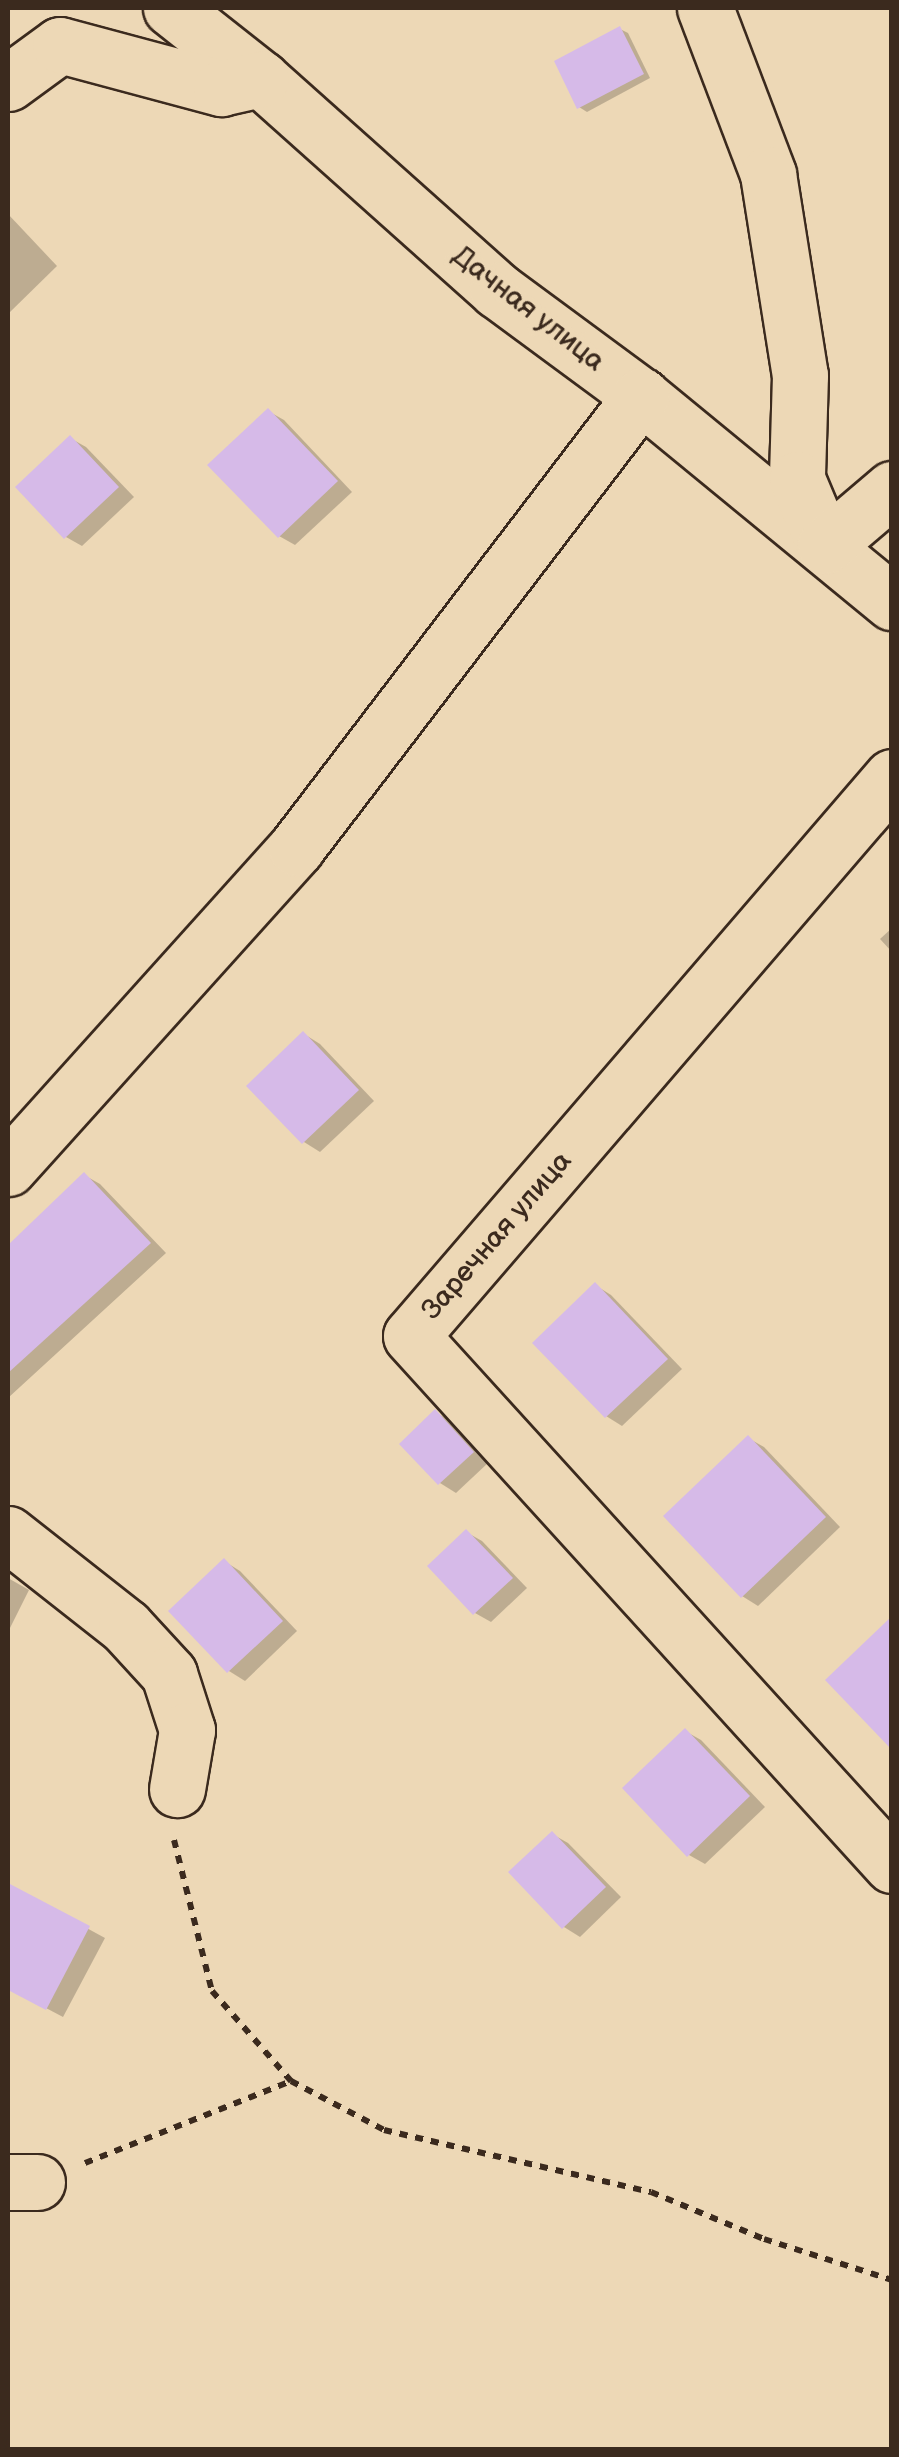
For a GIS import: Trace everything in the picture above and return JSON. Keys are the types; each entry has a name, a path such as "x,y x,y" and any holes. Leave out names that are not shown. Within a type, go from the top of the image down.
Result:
{"street":[{"name":"Дачная улица","path":"172,8 261,80 497,290 641,396 892,602"},
{"path":"705,8 768,174 800,374 796,480 824,546 892,489"},
{"path":"8,83 60,45 221,88 261,80"},
{"path":"8,1168 296,848 641,396"},
{"name":"Заречная улица","path":"892,777 411,1336 892,1865"},
{"path":"8,1534 126,1627 169,1674 187,1730 177,1789"}],"path":[{"path":"177,1789 173,1844 212,1992 291,2081 384,2130 651,2192 764,2239 892,2280"},
{"path":"22,2182 291,2081"}],"building":[{"path":"620,26 644,74 577,109 554,61"},
{"path":"268,408 338,481 278,538 207,465"},
{"path":"70,435 119,487 64,539 15,487"},
{"path":"303,1031 359,1090 302,1144 246,1086"},
{"path":"84,1172 151,1243 8,1373 8,1245"},
{"path":"595,1282 668,1359 605,1418 532,1343"},
{"path":"435,1409 474,1452 438,1485 399,1444"},
{"path":"748,1435 826,1517 741,1598 663,1516"},
{"path":"466,1529 513,1578 473,1615 427,1566"},
{"path":"224,1558 283,1621 227,1673 168,1611"},
{"path":"892,1616 892,1750 825,1680"},
{"path":"685,1728 750,1796 687,1857 622,1788"},
{"path":"552,1831 606,1887 562,1929 508,1872"},
{"path":"8,1883 90,1926 46,2010 8,1990"}]}
